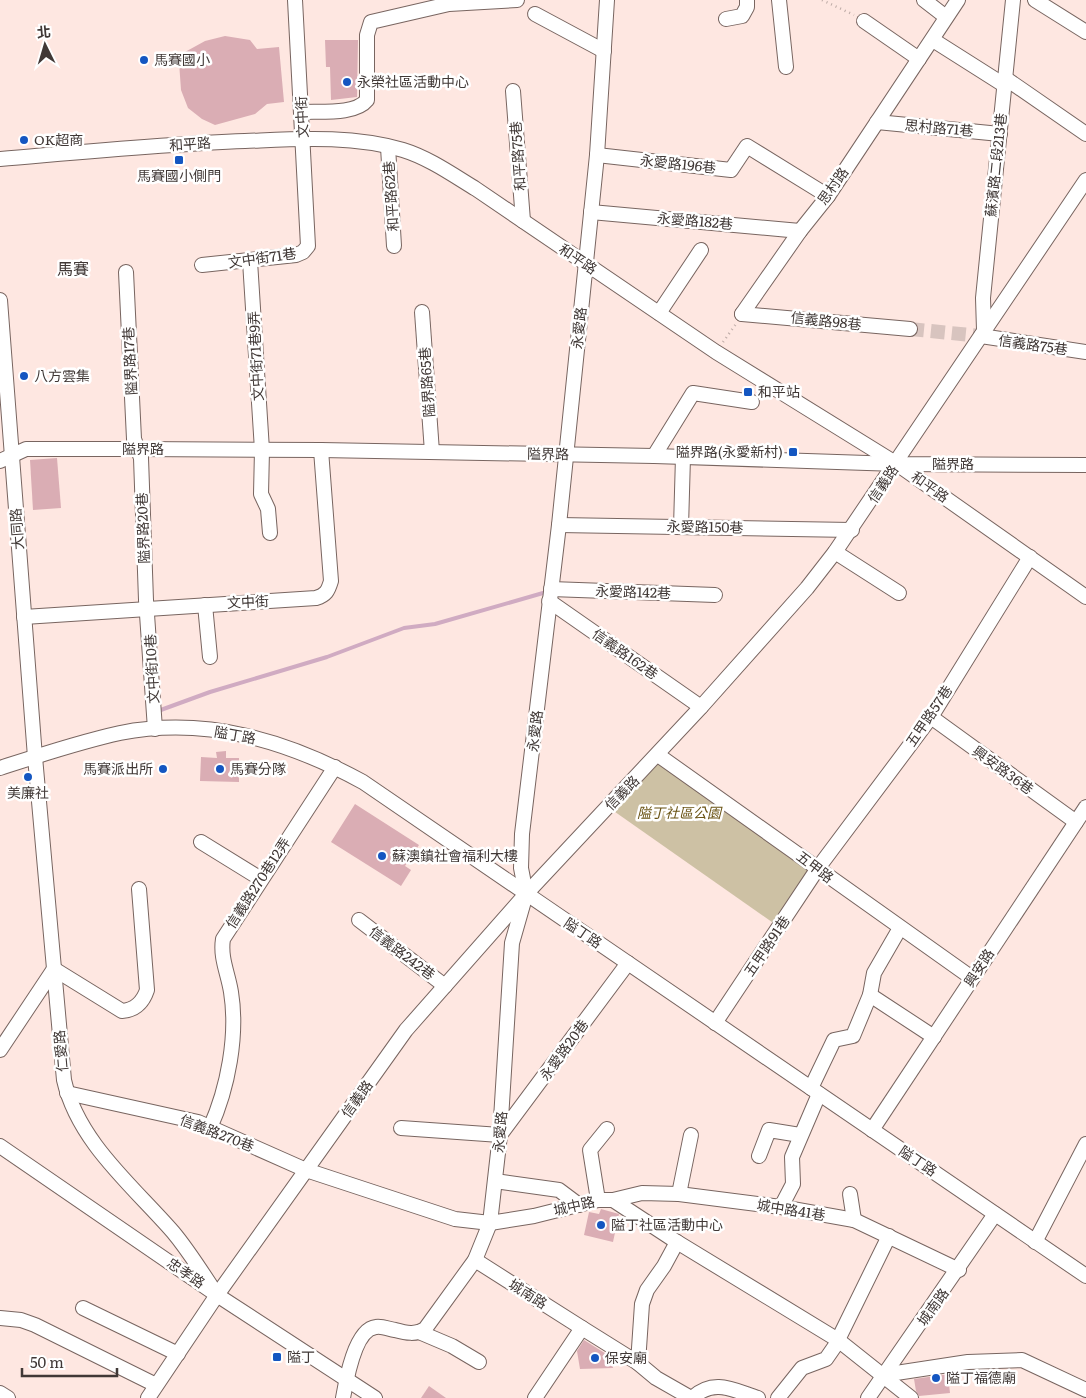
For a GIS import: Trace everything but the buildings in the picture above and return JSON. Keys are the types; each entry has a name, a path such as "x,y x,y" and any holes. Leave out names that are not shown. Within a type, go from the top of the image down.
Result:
{"street":[{"name":"文中街","path":"295,0 309,234"},
{"path":"302,112 354,108 362,106 367,100 367,35 371,22 449,4 517,0"},
{"name":"永愛路","path":"419,1332 431,1323 475,1260 490,1223 500,1135 512,943 526,894 521,868 522,834 559,525 597,155 607,0"},
{"path":"726,18 742,16 747,6 747,0"},
{"path":"779,0 786,67"},
{"path":"924,0 946,17"},
{"name":"思村路","path":"742,314 800,231 828,196 958,0"},
{"name":"蘇濱路二段213巷","path":"983,333 983,298 1013,0"},
{"path":"1035,0 1086,32"},
{"path":"535,14 604,50"},
{"path":"864,21 918,59"},
{"path":"933,40 1086,134"},
{"name":"和平路75巷","path":"513,90 523,221"},
{"name":"思村路71巷","path":"877,122 1000,134"},
{"name":"和平路","path":"0,159 213,142 303,138 337,139 404,151 437,166 476,189 716,352 897,464 1086,597"},
{"name":"永愛路196巷","path":"597,155 731,170 747,146 828,196"},
{"name":"和平路62巷","path":"388,147 394,246"},
{"name":"信義路","path":"148,1398 217,1295 406,1030 526,894 701,707 807,588 852,530 983,333 1080,197 1086,180"},
{"name":"永愛路182巷","path":"591,212 800,231"},
{"name":"文中街71巷","path":"202,265 296,255 303,252 308,246 309,234"},
{"path":"659,313 701,250"},
{"name":"文中街71巷9弄","path":"250,261 262,450 261,494 268,509 270,533"},
{"name":"隘界路17巷","path":"126,272 134,439 138,449"},
{"name":"大同路","path":"0,300 6,458 24,617 35,757"},
{"name":"隘界路65巷","path":"422,312 432,452"},
{"name":"信義路98巷","path":"742,314 910,329"},
{"name":"信義路75巷","path":"983,333 1086,352"},
{"path":"654,456 693,393 752,402"},
{"name":"隘界路","path":"6,458 26,449 321,450 654,456 897,464 1086,465"},
{"name":"隘界路20巷","path":"138,449 141,458 147,608"},
{"name":"文中街","path":"24,617 316,598 324,595 329,590 331,581 321,450"},
{"path":"681,527 683,457"},
{"name":"永愛路150巷","path":"559,525 852,530"},
{"path":"835,552 899,593"},
{"name":"五甲路57巷","path":"818,868 931,717 1030,557"},
{"name":"永愛路142巷","path":"550,595 716,595"},
{"name":"信義路162巷","path":"550,595 701,707"},
{"path":"205,605 210,657"},
{"name":"文中街10巷","path":"147,608 155,729"},
{"name":"興安路36巷","path":"931,717 1076,822"},
{"name":"隘丁路","path":"0,768 80,742 122,733 155,729 198,729 231,733 280,744 335,767 363,782 1086,1276"},
{"name":"五甲路","path":"658,755 972,978"},
{"name":"仁愛路","path":"35,757 67,1093 84,1128 98,1148 174,1234 217,1295"},
{"name":"信義路270巷12弄","path":"210,1128 223,1094 233,1024 231,992 223,959 223,939 335,767"},
{"name":"興安路","path":"872,1130 1086,807"},
{"path":"201,842 261,879"},
{"name":"五甲路91巷","path":"715,1023 818,868"},
{"path":"0,1050 54,970 117,1009 130,1011 145,997 147,990 140,890"},
{"name":"信義路242巷","path":"359,920 445,986"},
{"path":"781,1207 793,1184 792,1157 834,1040 853,1036 870,995 874,973 900,928"},
{"name":"永愛路20巷","path":"500,1135 628,963"},
{"path":"870,995 934,1037"},
{"name":"信義路270巷","path":"67,1093 183,1118 306,1170"},
{"path":"401,1128 500,1135"},
{"path":"598,1200 590,1150 607,1129"},
{"path":"759,1156 769,1130 800,1134"},
{"path":"679,1194 692,1135"},
{"path":"1035,1242 1086,1144"},
{"name":"忠孝路","path":"0,1146 217,1295 375,1398"},
{"name":"城中路","path":"306,1170 455,1219 490,1223 534,1216 598,1200 613,1200 677,1242 838,1340 911,1398"},
{"path":"495,1181 559,1190 579,1205"},
{"name":"城中路41巷","path":"613,1200 642,1193 679,1194 781,1207 854,1220 959,1270"},
{"path":"850,1194 854,1220"},
{"name":"城南路","path":"868,1398 959,1270 995,1214"},
{"path":"778,1398 802,1368 826,1358 838,1340 889,1236"},
{"path":"677,1242 664,1266 647,1290 642,1304 638,1363 656,1378 692,1398 701,1390 714,1386 758,1398"},
{"name":"城南路","path":"475,1260 638,1363"},
{"path":"83,1308 178,1354"},
{"path":"0,1318 20,1320 35,1325 156,1385"},
{"path":"344,1398 346,1378 360,1339 370,1328 419,1332 452,1346 479,1362"},
{"path":"535,1398 582,1328"},
{"path":"884,1375 968,1362 1022,1360 1086,1390"},
{"path":"0,1393 8,1398"}],"path":[{"path":"822,0 864,21"},
{"path":"716,352 742,314"}],"green space":[{"name":"隘丁社區公園","path":"658,755 818,868 779,927 608,807"}],"waterway":[{"path":"158,711 210,692 327,657 404,628 435,624 543,593"}],"tunnel":[{"path":"910,329 981,336"}],"place":[{"name":"馬賽國小","path":"144,60"},
{"name":"永榮社區活動中心","path":"347,82"},
{"name":"OK超商","path":"24,140"},
{"name":"馬賽國小側門","path":"179,160"},
{"name":"八方雲集","path":"24,376"},
{"name":"和平站","path":"748,392"},
{"name":"隘界路(永愛新村)","path":"793,452"},
{"name":"馬賽派出所","path":"163,769"},
{"name":"馬賽分隊","path":"220,769"},
{"name":"美廉社","path":"28,777"},
{"name":"蘇澳鎮社會福利大樓","path":"382,856"},
{"name":"隘丁社區活動中心","path":"601,1225"},
{"name":"隘丁","path":"277,1357"},
{"name":"保安廟","path":"595,1358"},
{"name":"隘丁福德廟","path":"936,1378"}],"district":[{"name":"馬賽","path":"73,269"}]}
